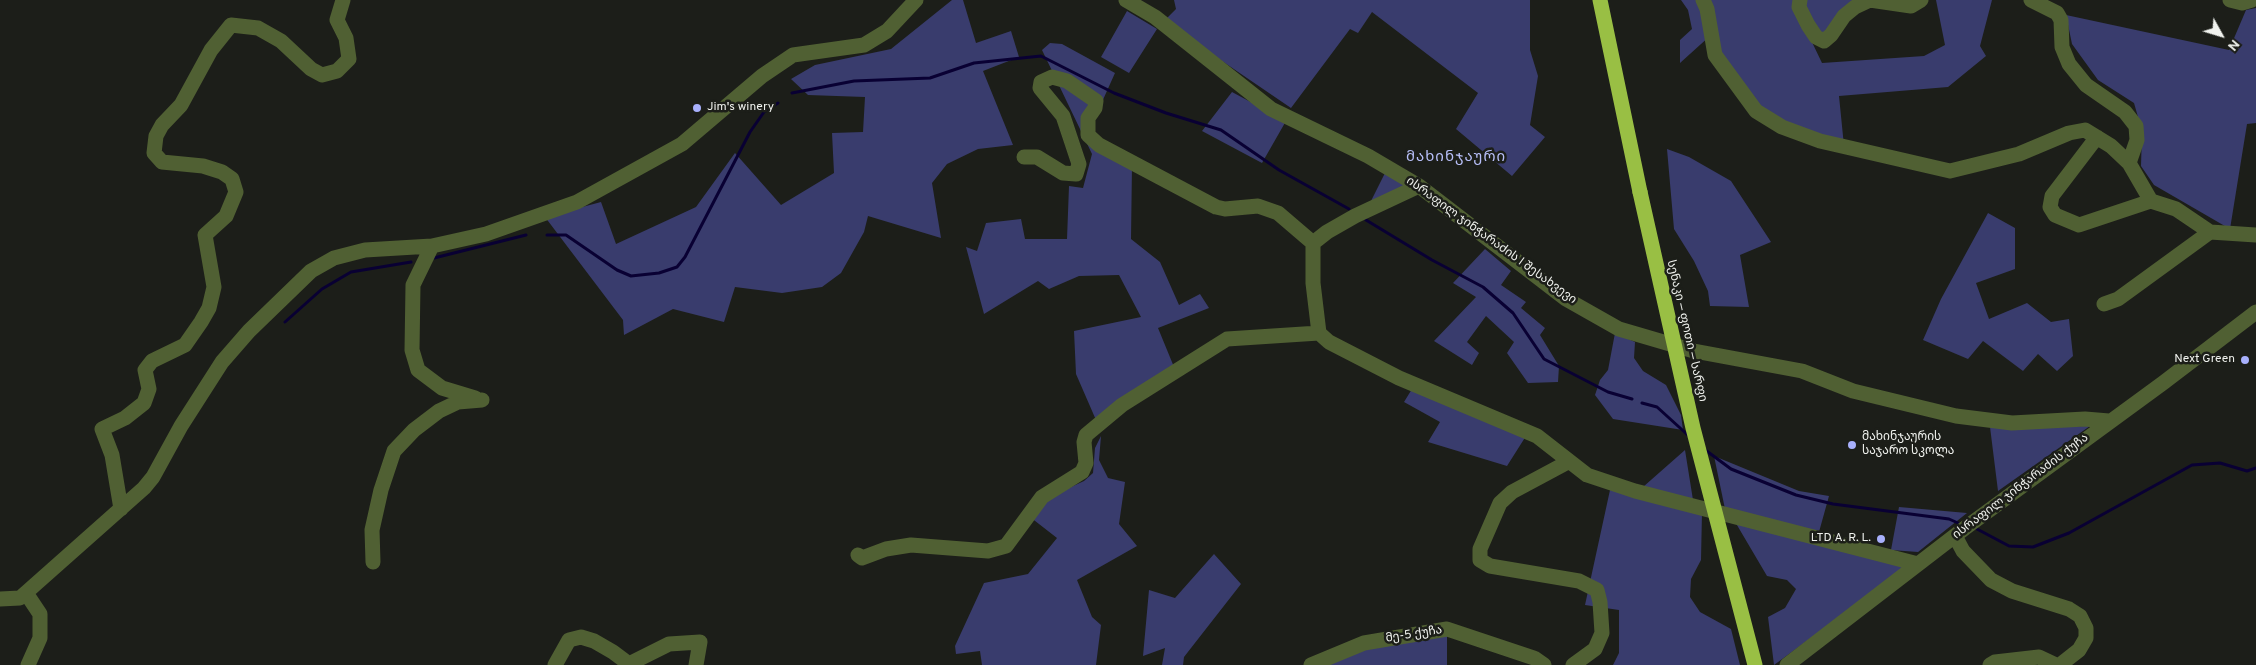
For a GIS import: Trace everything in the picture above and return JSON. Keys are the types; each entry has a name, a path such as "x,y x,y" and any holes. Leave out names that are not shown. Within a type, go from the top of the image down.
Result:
{"highway":[{"name":"სენაკი — ფოთი — სარფი","path":"1600,0 1640,192 1693,428 1755,665"}],"street":[{"path":"121,509 112,455 102,430 125,418 144,403 149,389 145,370 152,361 185,345 209,308 214,287 205,236 226,216 236,192 232,179 222,172 203,166 162,162 154,153 156,136 162,124 181,106 210,50 230,25 258,28 281,41 311,69 322,75 337,71 349,59 346,38 337,20 343,0"},
{"path":"0,599 14,600 26,592 121,509 153,477 181,426 222,362 249,332 311,271 334,258 365,250 432,246 486,234 577,202 682,144 762,76 793,55 864,45 886,31 916,0"},
{"name":"ისრაფილ ჯინჭარაძის I შესახვევი","path":"1126,0 1155,17 1271,109 1368,156 1419,186 1566,299 1620,329 1694,351 1802,371 1853,391 1956,416 2012,423 2085,419 2109,421"},
{"path":"1703,0 1708,9 1715,55 1756,111 1782,127 1820,141 1950,171 2019,154 2069,133 2085,130 2098,137 2129,163 2151,200"},
{"path":"1800,0 1799,7 1808,25 1816,37 1824,41 1831,35 1844,16 1855,7 1870,0 1911,6 1921,0"},
{"path":"2031,0 2057,13 2061,20 2062,47 2069,64 2086,86 2125,112 2136,126 2137,140 2129,163"},
{"path":"2230,0 2242,3 2252,0"},
{"path":"1024,156 1037,157 1063,173 1076,174 1079,164 1063,116 1040,88 1042,82 1052,77 1067,81 1096,100 1095,108 1088,118 1088,135 1100,145 1216,207 1225,210 1258,206 1278,213 1313,243 1313,284 1319,333 1329,342 1399,378 1537,436 1586,475 1634,491 1918,564"},
{"path":"2098,137 2052,196 2050,207 2055,215 2079,225 2151,200 2176,209 2210,232 2256,235"},
{"path":"1313,243 1327,232 1355,216 1419,186"},
{"path":"2104,304 2118,299 2210,232"},
{"path":"373,562 372,530 381,490 394,451 414,430 439,410 458,402 482,400 442,388 418,370 412,350 413,285 432,246"},
{"name":"ისრაფილ ჯინჭარაძის ქუჩა","path":"1787,665 1955,536 2256,312"},
{"path":"858,555 862,558 886,549 910,545 988,551 1006,546 1042,497 1082,472 1086,463 1084,442 1086,435 1122,406 1227,339 1319,333"},
{"path":"1568,462 1512,492 1500,503 1480,549 1480,560 1490,566 1579,581 1597,590 1600,602 1602,633 1595,648 1573,665"},
{"path":"1955,536 1963,551 1990,580 2012,591 2069,609 2080,616 2086,628 2086,638 2079,650 2060,665"},
{"path":"26,592 40,614 40,638 28,665"},
{"name":"მე-5 ქუჩა","path":"1311,665 1364,643 1448,629 1534,658 1544,665"},
{"path":"555,665 569,640 581,638 607,648 629,664 669,644 700,642 696,665"},
{"path":"1990,665 1995,662 2039,657 2056,665"}],"shaded area":[{"path":"952,0 963,0 976,43 1011,31 1019,57 983,71 1013,145 978,149 947,164 932,183 941,238 868,216 864,232 841,273 822,287 782,293 735,287 724,322 673,309 624,335 623,320 545,217 601,202 616,244 696,207 735,153 781,205 834,173 832,133 863,132 865,97 808,95 791,79 815,65 891,49"},
{"path":"1174,0 1530,0 1530,50 1538,76 1530,125 1545,137 1512,176 1456,129 1478,93 1372,12 1358,33 1350,29 1291,108 1200,46 1166,19 1176,9"},
{"path":"1681,0 1870,0 1831,35 1810,38 1822,63 1924,56 1945,45 1936,0 1992,0 1980,46 1986,56 1948,87 1839,96 1844,146 1756,111 1711,35 1680,63 1680,40 1692,29 1688,10"},
{"path":"2256,8 2256,123 2247,124 2230,229 2154,185 2141,166 2142,131 2134,103 2098,80 2072,44 2066,15 2229,50 2246,10"},
{"path":"1127,11 1157,29 1129,73 1101,57"},
{"path":"1050,43 1062,44 1115,73 1089,131 1132,165 1131,239 1160,262 1179,305 1200,294 1209,308 1158,328 1174,367 1096,420 1076,374 1074,331 1141,317 1119,275 1079,276 1049,289 1038,281 984,314 966,247 977,251 986,223 1021,219 1025,239 1067,239 1069,186 1083,188 1092,154 1042,50"},
{"path":"1232,92 1286,121 1262,163 1202,131"},
{"path":"1667,149 1689,157 1731,181 1771,242 1740,255 1749,307 1710,306 1708,291 1694,261 1674,229"},
{"path":"1386,171 1407,186 1370,203"},
{"path":"1988,213 2015,228 2015,269 1976,283 1989,319 2027,303 2051,322 2069,319 2073,356 2057,371 2038,354 2023,371 1983,341 1968,359 1923,340 1941,299"},
{"path":"1485,249 1511,271 1501,285 1526,302 1521,308 1545,328 1540,335 1559,366 1558,382 1528,383 1507,353 1514,342 1486,316 1467,342 1479,353 1472,365 1434,341 1476,297 1453,283"},
{"path":"1615,333 1635,342 1634,358 1643,371 1666,385 1681,415 1683,430 1613,419 1595,395 1600,380 1608,370"},
{"path":"1412,389 1526,436 1507,466 1428,442 1440,422 1404,402"},
{"path":"2090,426 1998,491 1990,427"},
{"path":"1101,436 1099,460 1108,478 1125,482 1119,524 1137,546 1077,580 1092,617 1101,625 1096,665 982,665 980,651 956,654 955,646 984,583 1028,574 1057,538 1030,517 1045,499 1084,481 1093,473 1095,448"},
{"path":"1685,450 1693,500 1643,487"},
{"path":"1714,456 1799,491 1829,496 1819,532 1725,509"},
{"path":"1610,490 1702,512 1701,560 1691,579 1690,597 1700,612 1731,629 1740,665 1613,665 1619,653 1619,610 1585,605"},
{"path":"1899,507 1967,513 1918,552 1891,550"},
{"path":"1734,520 1908,567 1774,665 1768,617 1785,608 1796,589 1787,580 1767,576"},
{"path":"1214,554 1241,584 1184,657 1183,665 1162,665 1165,648 1143,656 1149,590 1175,598"},
{"path":"1447,633 1447,665 1311,665 1365,647"}],"waterway":[{"path":"792,93 854,81 930,78 974,63 1041,56 1114,93 1166,113 1221,130 1279,170 1349,209"},
{"path":"547,235 566,235 617,270 631,276 659,273 677,267 685,257 750,132 764,112 778,103"},
{"path":"1366,220 1432,260 1483,287 1513,313 1544,359 1608,392 1632,399"},
{"path":"434,258 526,235"},
{"path":"285,322 322,289 351,272 411,262"},
{"path":"1642,403 1657,407 1690,437"},
{"path":"1704,449 1731,469 1796,495 1833,504 1949,519 1958,523"},
{"path":"1977,529 2009,546 2033,547 2069,533 2192,465 2220,463 2247,471 2256,468"}],"place":[{"name":"Jim's winery","path":"697,108"},
{"name":"Next Green","path":"2245,360"},
{"name":"მახინჯაურის საჯარო სკოლა","path":"1852,445"},
{"name":"LTD A. R. L.","path":"1881,539"}],"district":[{"name":"მახინჯაური","path":"1456,158"}]}
